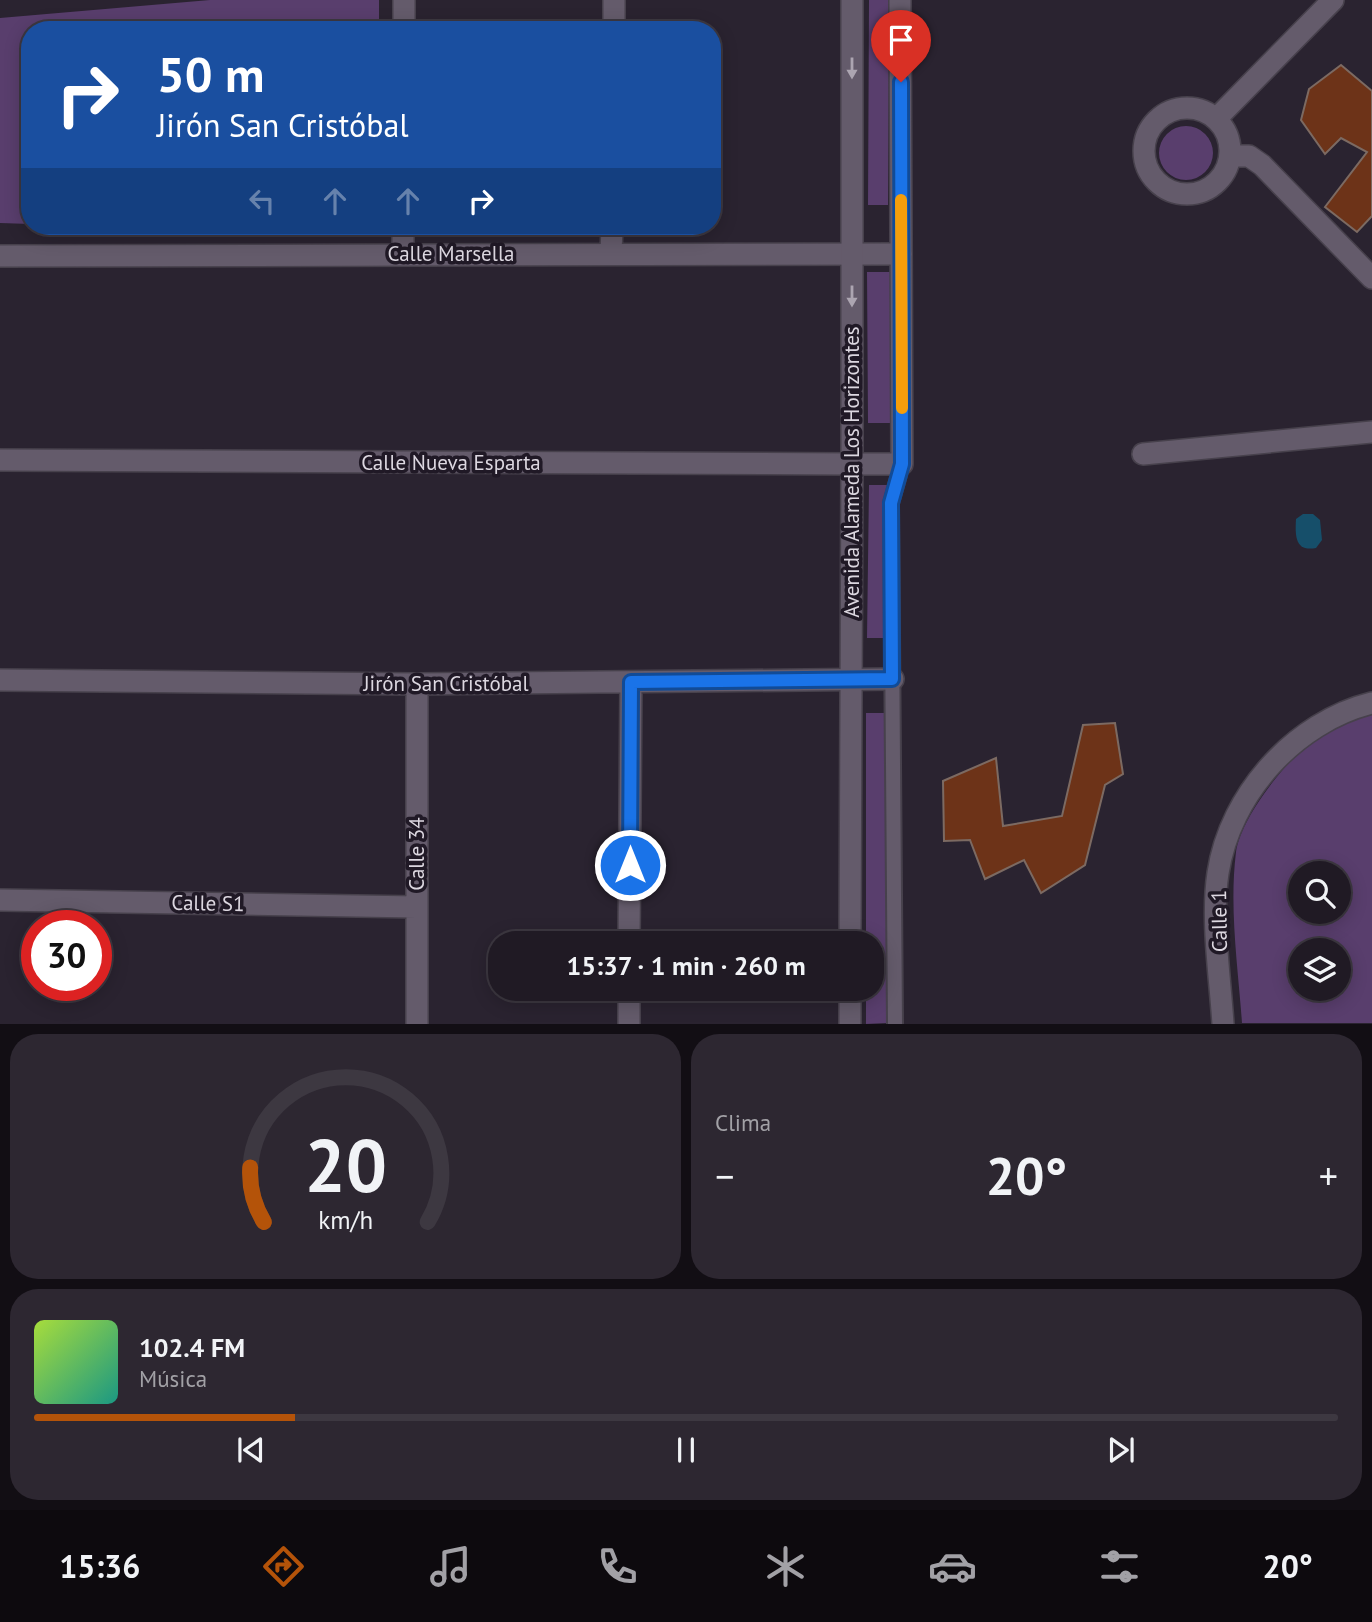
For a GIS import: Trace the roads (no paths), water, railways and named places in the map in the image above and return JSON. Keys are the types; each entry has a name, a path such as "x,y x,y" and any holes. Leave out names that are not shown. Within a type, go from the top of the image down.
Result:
{"street":[{"path":"404,0 404,21"},
{"path":"614,0 614,21"},
{"name":"Avenida Alameda Los Horizontes","path":"850,931 852,0"},
{"path":"900,0 902,464"},
{"path":"1216,119 1333,0"},
{"path":"1191,108 1216,119 1227,136 1230,156 1219,180 1207,189 1193,194 1178,194 1165,188 1154,178 1144,151 1147,136 1154,124 1165,115 1191,108"},
{"path":"1230,156 1249,156 1262,165 1372,278"},
{"path":"403,235 403,253"},
{"path":"611,253 612,235"},
{"name":"Calle Marsella","path":"0,256 403,253 901,254"},
{"path":"1143,454 1372,432"},
{"name":"Calle Nueva Esparta","path":"0,460 902,464"},
{"name":"Jirón San Cristóbal","path":"0,680 417,684 892,679"},
{"path":"629,931 631,682"},
{"name":"Calle 34","path":"417,684 417,1024"},
{"name":"Calle 1","path":"1223,1024 1218,873 1235,820 1260,775 1302,736 1354,707 1372,703"},
{"name":"Calle S1","path":"0,900 416,907"},
{"path":"629,1001 629,1024"},
{"path":"849,1024 850,1001"}],"lane":[{"path":"895,1024 891,503 902,464"}],"water":[{"path":"1303,514 1313,514 1320,520 1322,540 1316,548 1304,548 1298,541 1296,519"}]}
